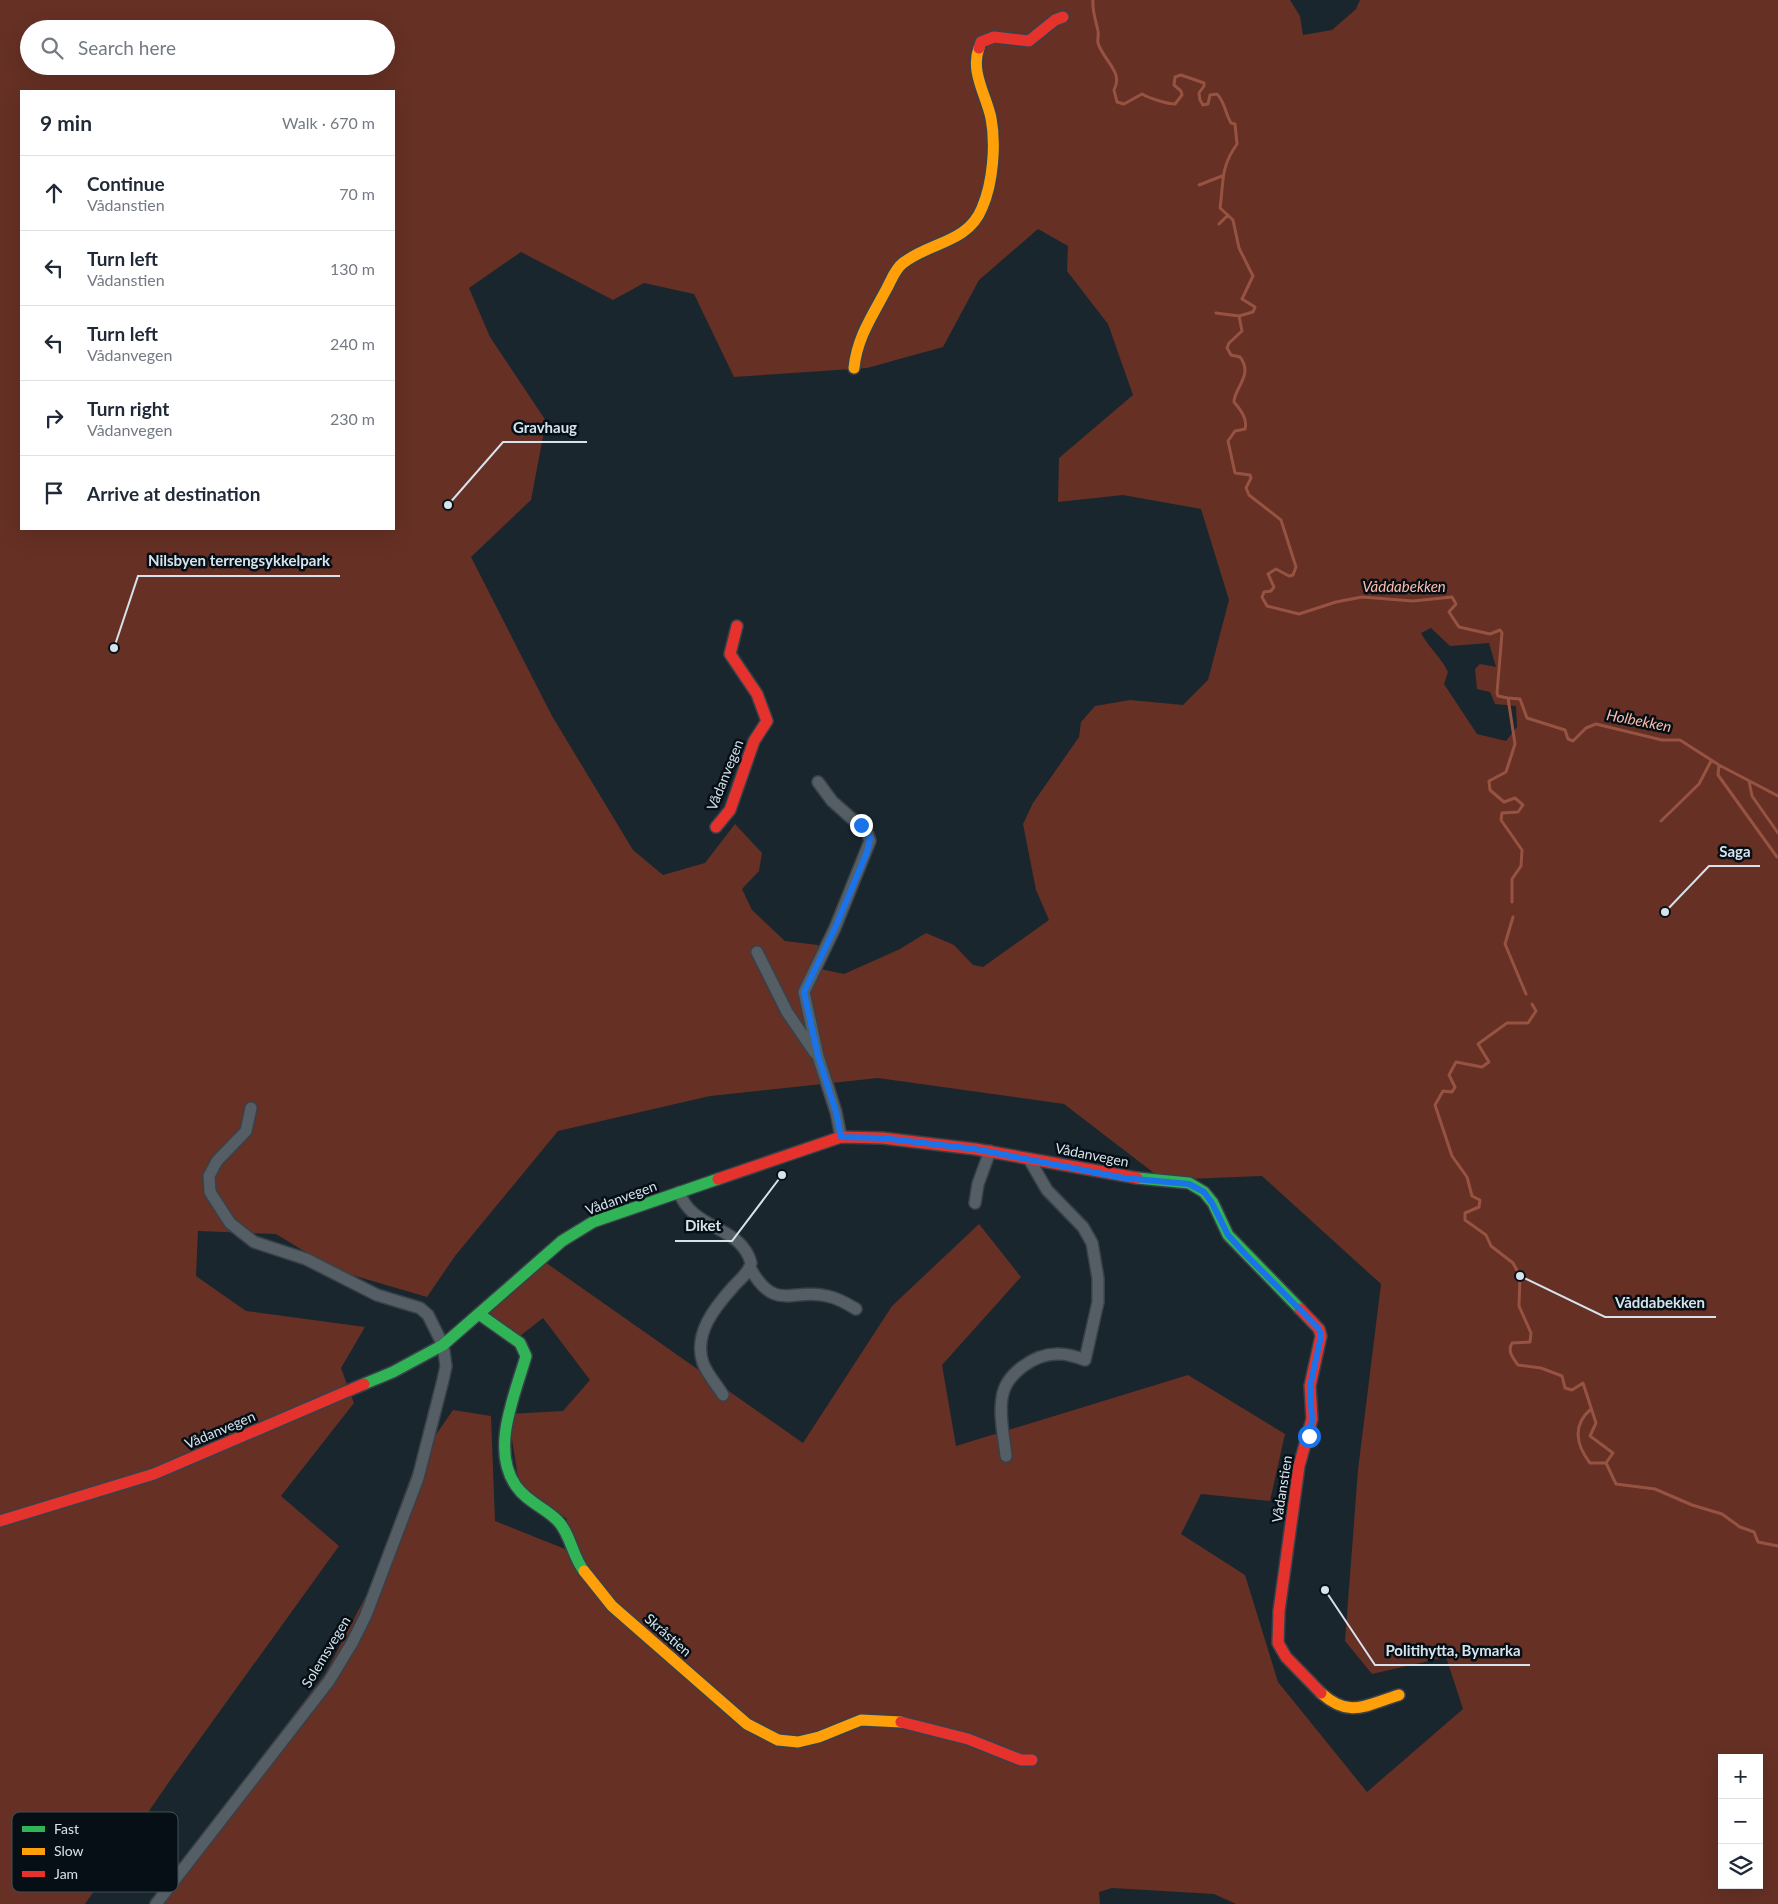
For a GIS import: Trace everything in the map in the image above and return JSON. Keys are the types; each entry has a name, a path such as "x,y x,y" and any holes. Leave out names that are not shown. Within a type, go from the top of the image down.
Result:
{"street":[{"path":"854,368 863,328 896,270 908,259 958,237 983,209 989,178 991,125 979,71 978,51 982,42 994,36 1029,41 1048,25 1063,17"},
{"name":"Vådanvegen","path":"716,827 721,824 731,807 754,741 767,721 764,707 752,684 730,654 737,626"},
{"path":"818,782 832,801 867,832 870,844 835,928 805,987 804,997 818,1056 836,1112 841,1137"},
{"path":"757,952 786,1012 818,1056"},
{"path":"251,1108 246,1131 217,1161 208,1176 210,1192 230,1223 254,1242 306,1259 377,1295 420,1308 428,1315 444,1345"},
{"name":"Vådanvegen","path":"0,1521 154,1474 393,1372 444,1345 577,1231 618,1213 841,1137 882,1138 990,1151 1124,1178 1189,1184"},
{"path":"975,1203 978,1184 990,1151"},
{"path":"1006,1456 1001,1409 1003,1392 1007,1384 1016,1371 1043,1357 1059,1354 1085,1360 1098,1302 1095,1254 1088,1235 1046,1190 1029,1159"},
{"name":"Vådanstien","path":"1189,1184 1204,1192 1212,1203 1228,1235 1315,1323 1321,1336 1310,1386 1312,1420 1299,1466 1288,1558 1279,1611 1277,1634 1282,1651 1306,1679 1327,1698 1342,1708 1355,1708 1399,1695"},
{"path":"679,1192 693,1214 739,1242 750,1258 750,1268 762,1283 775,1294 786,1297 827,1296 856,1309"},
{"path":"723,1396 704,1364 701,1345 703,1331 719,1304 750,1268"},
{"name":"Skråstien","path":"479,1314 520,1343 526,1356 507,1424 505,1442 506,1460 515,1485 528,1500 556,1520 563,1528 577,1562 612,1606 747,1724 770,1738 801,1742 858,1721 870,1718 888,1720 934,1730 1021,1760 1032,1760"},
{"name":"Solemsvegen","path":"178,1876 329,1681 352,1643 377,1589 418,1478 446,1366 444,1345"},
{"name":"Solemsvegen","path":"156,1904 165,1892"}],"shaded area":[{"path":"0,0 1290,0 1300,16 1303,35 1332,30 1356,9 1360,0 1778,0 1778,1904 1236,1904 1214,1894 1112,1888 1099,1892 1100,1904 149,1904 158,1892 178,1892 178,1866 325,1674 369,1590 415,1465 453,1410 491,1416 495,1521 565,1549 567,1519 519,1484 508,1414 563,1411 590,1380 543,1318 516,1339 487,1314 542,1260 803,1443 892,1306 979,1224 1021,1277 942,1365 956,1446 1188,1375 1285,1434 1270,1501 1201,1494 1181,1534 1245,1575 1278,1682 1367,1792 1463,1709 1446,1657 1372,1674 1345,1641 1358,1470 1381,1284 1262,1176 1163,1180 1064,1104 878,1078 710,1096 558,1131 455,1256 427,1297 335,1270 276,1234 198,1231 196,1276 246,1311 365,1327 341,1368 354,1403 281,1496 339,1546 148,1812 12,1812 12,1892 93,1892 85,1904 0,1904","holes":["1038,229 1068,246 1067,271 1108,324 1133,395 1059,458 1058,502 1123,495 1201,509 1229,600 1208,680 1183,705 1130,700 1095,706 1081,722 1079,737 1033,803 1023,824 1036,890 1049,920 983,967 973,965 954,945 926,933 900,949 844,974 820,969 818,945 785,941 752,910 742,889 759,871 762,853 735,824 705,863 663,875 633,850 552,716 471,557 531,500 546,421 490,337 469,288 521,252 613,300 644,283 694,294 734,377 867,368 943,347 979,280","1431,628 1450,646 1489,643 1496,667 1480,664 1475,669 1477,689 1490,692 1495,704 1516,706 1517,727 1506,741 1477,734 1444,684 1448,672 1421,633"]}],"waterway":[{"name":"Våddabekken","path":"1093,0 1098,43 1115,72 1116,84 1114,90 1117,102 1124,104 1142,94 1175,104 1182,95 1181,91 1174,85 1175,77 1181,75 1204,83 1199,93 1203,105 1208,104 1210,95 1217,94 1222,100 1231,123 1235,124 1237,144 1225,168 1220,208 1233,220 1239,248 1253,276 1242,299 1255,307 1253,312 1239,316 1242,331 1229,343 1227,348 1231,355 1240,357 1244,364 1244,375 1234,402 1243,414 1246,425 1245,429 1235,431 1228,441 1235,473 1250,475 1251,478 1246,488 1249,495 1281,520 1296,567 1293,575 1289,576 1276,569 1268,574 1274,587 1271,591 1264,592 1262,597 1267,606 1299,614 1336,602 1362,597 1413,601 1452,597 1456,604 1449,612 1459,627 1490,634 1500,630 1502,633 1497,693 1498,696 1508,698 1515,744 1506,772 1489,781 1490,790 1504,802 1515,798 1523,805 1518,812 1502,813 1501,820 1522,850 1521,866 1512,879 1512,902"},
{"path":"1199,185 1222,176"},
{"path":"1219,224 1228,215"},
{"path":"1216,313 1239,316"},
{"name":"Holbekken","path":"1508,698 1520,699 1527,718 1565,730 1568,739 1573,741 1586,728 1596,724 1662,740 1680,740 1719,765 1778,796"},
{"path":"1661,821 1699,784 1711,761"},
{"path":"1719,765 1718,775 1777,857"},
{"path":"1749,781 1752,796 1778,833"},
{"name":"Våddabekken","path":"1513,917 1505,944 1526,994"},
{"name":"Våddabekken","path":"1532,1004 1536,1011 1528,1023 1507,1023 1478,1044 1489,1062 1482,1067 1456,1062 1449,1075 1455,1087 1452,1092 1443,1091 1435,1105 1452,1156 1467,1177 1472,1196 1480,1200 1479,1207 1465,1213 1465,1220 1486,1235 1491,1246 1513,1263 1520,1276 1519,1306 1531,1333 1530,1342 1512,1343 1511,1354 1518,1365 1541,1368 1562,1376 1565,1388 1572,1390 1583,1383 1596,1423 1590,1436 1613,1453 1606,1463 1616,1484 1655,1489 1692,1505 1722,1514 1740,1527 1754,1532 1758,1542 1778,1546"},
{"path":"1591,1409 1581,1422 1578,1435 1579,1442 1590,1463 1606,1463"}],"traffic: fast":[{"path":"1137,1178 1189,1183 1204,1192 1213,1203 1228,1235 1300,1309"},
{"path":"364,1384 393,1372 443,1345 562,1241 593,1222 718,1179"},
{"path":"479,1314 520,1343 526,1356 507,1422 505,1456 509,1471 520,1492 552,1515 562,1526 584,1571"}],"traffic: slow":[{"path":"854,368 862,336 898,268 914,256 947,241 968,228 976,220 986,198 991,175 993,140 989,109 976,65 979,48"},
{"path":"584,1571 612,1606 747,1724 778,1740 798,1742 819,1737 861,1720 901,1722"},
{"path":"1321,1693 1331,1701 1350,1708 1367,1706 1399,1695"}],"traffic: jam":[{"path":"979,48 981,42 994,37 1029,41 1055,20 1063,17"},
{"path":"716,827 730,810 754,741 767,721 757,694 730,654 737,626"},
{"path":"718,1179 841,1137 882,1138 975,1149 1137,1178"},
{"path":"1300,1309 1319,1329 1321,1336 1310,1386 1312,1419 1299,1466 1279,1611 1278,1643 1286,1657 1321,1693"},
{"path":"0,1521 154,1474 364,1384"},
{"path":"901,1722 968,1739 1021,1760 1032,1760"}],"place":[{"name":"Gravhaug","path":"448,505"},
{"name":"Nilsbyen terrengsykkelpark","path":"114,648"},
{"name":"Saga","path":"1665,912"},
{"name":"Diket","path":"782,1175"},
{"name":"Våddabekken","path":"1520,1276"},
{"name":"Politihytta, Bymarka","path":"1325,1590"}],"route":[{"path":"861,825 870,838 870,844 835,928 804,992 818,1056 836,1112 841,1137 882,1138 990,1151 1124,1178 1183,1182 1204,1192 1212,1203 1228,1235 1319,1329 1321,1336 1309,1394 1312,1420 1309,1436"}]}
